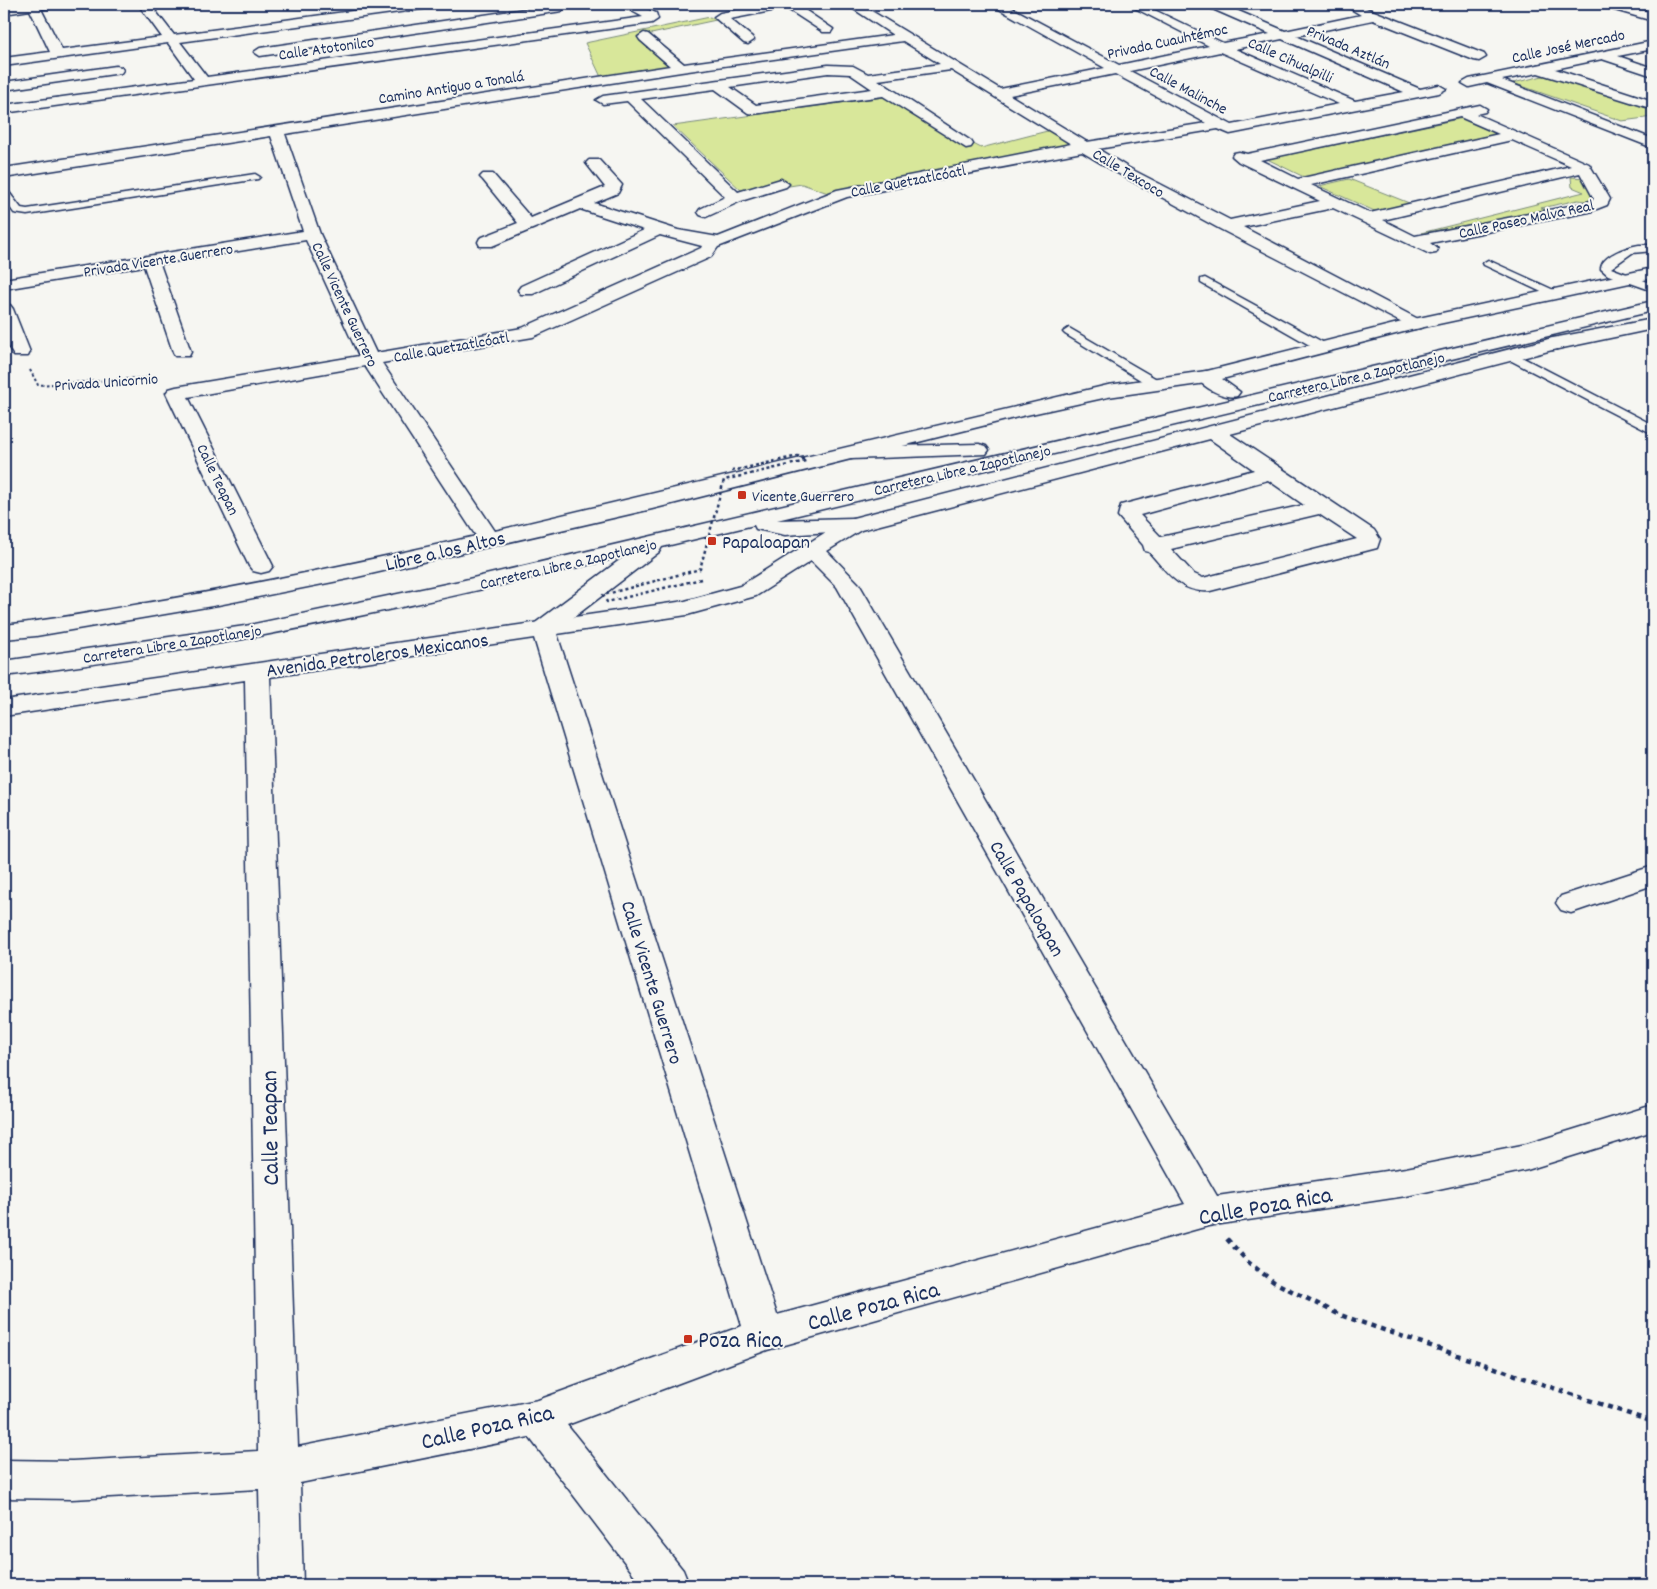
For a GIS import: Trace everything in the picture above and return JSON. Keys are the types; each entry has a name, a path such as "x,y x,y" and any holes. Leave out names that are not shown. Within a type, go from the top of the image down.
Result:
{"street":[{"path":"4,10 52,4"},
{"path":"144,4 204,81"},
{"path":"4,62 429,4"},
{"name":"Calle Atotonilco","path":"4,109 652,19 652,16 625,4"},
{"path":"730,43 753,40 720,17 788,4 832,29 807,32"},
{"name":"Calle Texcoco","path":"852,4 1124,171 1414,324"},
{"name":"Calle Malinche","path":"996,4 1218,125 1234,130 1354,106"},
{"name":"Calle Cihualpilli","path":"1133,4 1220,47 1354,106"},
{"name":"Privada Aztlán","path":"1212,4 1418,93"},
{"path":"1344,4 1479,57"},
{"path":"1608,4 1652,17"},
{"path":"34,6 58,55"},
{"path":"396,8 420,28"},
{"path":"260,52 558,8"},
{"name":"Privada Cuauhtémoc","path":"997,94 1374,16"},
{"path":"644,37 681,68"},
{"name":"Camino Antiguo a Tonalá","path":"4,173 681,68 904,37"},
{"name":"Calle José Mercado","path":"1469,83 1653,45"},
{"path":"664,52 683,50"},
{"path":"1604,56 1653,72"},
{"path":"603,100 838,68 853,70 966,144"},
{"path":"868,80 956,68"},
{"path":"1538,69 1653,105"},
{"path":"4,86 116,70"},
{"path":"1490,80 1653,144"},
{"path":"718,84 753,110 886,91"},
{"path":"1354,106 1439,90"},
{"path":"630,96 735,198"},
{"name":"Calle Paseo Malva Real","path":"1437,252 1239,156 1492,106"},
{"name":"Calle Paseo Malva Real","path":"1412,241 1594,206 1602,199 1584,167 1576,162 1462,113"},
{"path":"1612,128 1644,124"},
{"name":"Calle Quetzatlcóatl","path":"176,393 526,333 559,320 705,253 710,245 738,243 851,196 1088,148 1218,125"},
{"name":"Calle Vicente Guerrero","path":"277,131 312,234 370,360 489,539"},
{"path":"1296,184 1515,135"},
{"path":"486,242 576,206 614,188 594,163"},
{"name":"Calle Paseo Malva Real","path":"1367,218 1584,167"},
{"path":"488,177 528,225"},
{"path":"706,212 735,198 781,184"},
{"path":"1220,223 1329,200"},
{"path":"576,206 656,231 710,245"},
{"path":"526,290 656,231"},
{"name":"Privada Vicente Guerrero","path":"4,284 312,234"},
{"path":"150,260 182,352"},
{"name":"Carretera Libre a Zapotlanejo","path":"850,454 1022,410 1108,391 1206,377 1414,324 1653,272"},
{"name":"Carretera Libre a Zapotlanejo","path":"4,669 245,633 460,588 662,532 979,450 1653,292"},
{"name":"Carretera Libre a Zapotlanejo","path":"4,650 35,637 244,614 662,532 746,521 1144,425 1653,306"},
{"path":"4,309 21,352"},
{"path":"746,521 784,528 853,525 1553,344 1653,324"},
{"path":"1465,350 1553,344"},
{"path":"1206,377 1230,392"},
{"name":"Calle Teapan","path":"176,393 261,566"},
{"path":"1144,425 1169,442 1201,450 1247,457"},
{"path":"1213,431 1247,457 1272,472 1370,539 1369,543 1201,585 1186,579 1153,546 1129,516 1130,510 1272,472"},
{"path":"850,454 979,450"},
{"name":"Libre a los Altos","path":"35,637 353,571 850,454"},
{"path":"543,629 662,532 652,502"},
{"path":"1153,546 1322,507"},
{"name":"Avenida Petroleros Mexicanos","path":"4,708 687,608 748,591 853,525"},
{"name":"Calle Papaloapan","path":"814,551 847,584 1208,1212"},
{"path":"218,598 248,581 261,566 286,570 353,571"},
{"name":"Calle Vicente Guerrero","path":"543,629 764,1335"},
{"path":"4,632 35,637"},
{"name":"Calle Teapan","path":"258,672 282,1585"},
{"path":"1571,902 1653,875"},
{"name":"Calle Poza Rica","path":"4,1479 72,1480 278,1469 538,1418 764,1335 1208,1212 1406,1182 1528,1157 1653,1118"},
{"path":"538,1418 668,1585"}],"lane":[{"path":"4,193 18,211 27,212 255,176"},
{"path":"1653,248 1629,249 1622,252 1606,265 1606,269 1653,288"},
{"path":"1488,264 1554,294"},
{"path":"1205,281 1324,348"},
{"path":"1069,332 1156,384"},
{"path":"1510,355 1653,430"}],"path":[{"name":"Privada Unicornio","path":"21,352 38,385 157,377"},
{"path":"701,579 607,602 603,595 700,569 724,480 806,461 798,456 732,471"},
{"path":"1208,1212 1239,1256 1271,1281 1349,1318 1653,1422"}],"green space":[{"path":"710,17 716,20 642,36 671,67 601,77 585,43"},
{"path":"1547,75 1653,109 1653,117 1622,121 1513,83"},
{"path":"884,97 981,148 1055,129 1078,144 831,194 802,184 744,193 673,126"},
{"path":"1468,117 1511,135 1306,178 1267,159"},
{"path":"1571,177 1585,178 1595,202 1578,200 1541,208 1550,211 1421,233 1584,192 1572,187"},
{"path":"1349,179 1414,205 1381,214 1319,186"}],"place":[{"name":"Vicente Guerrero","path":"742,495"},
{"name":"Papaloapan","path":"712,541"},
{"name":"Poza Rica","path":"688,1339"}]}
